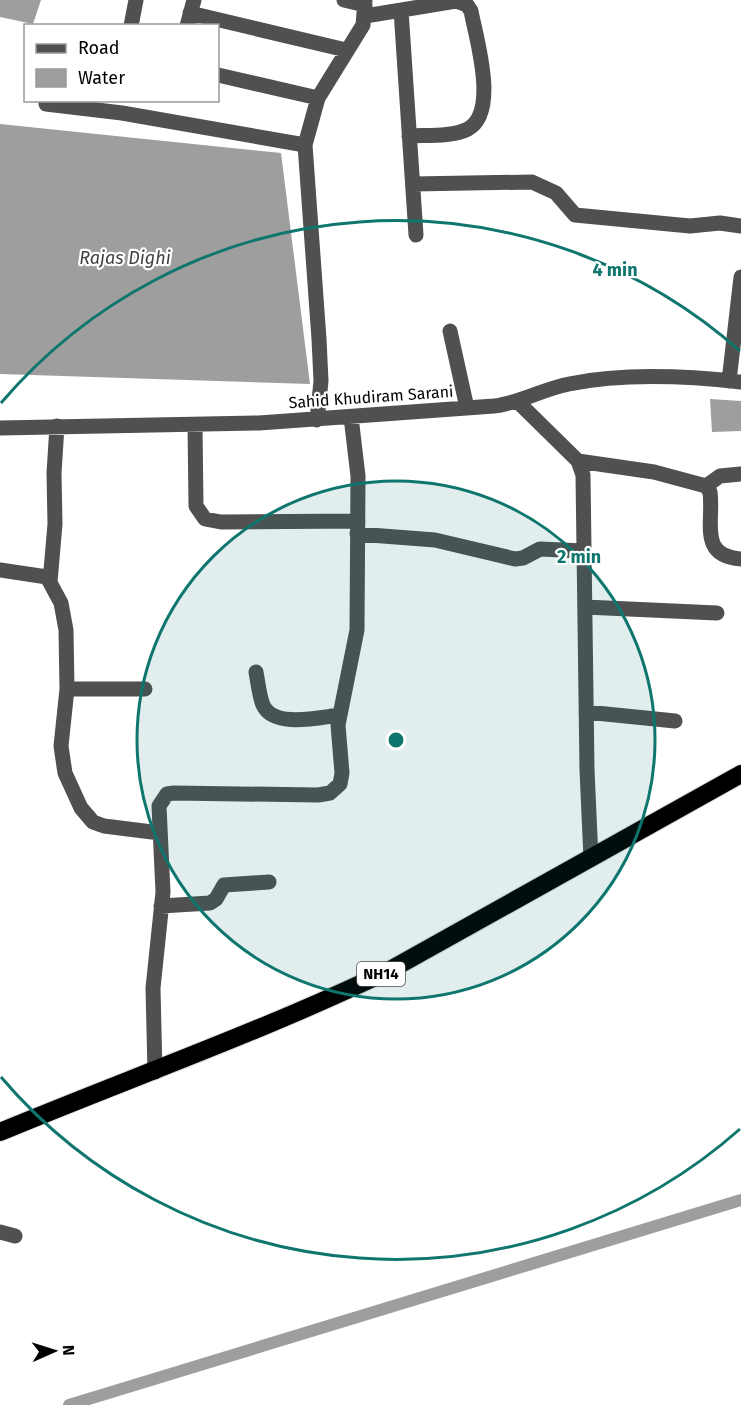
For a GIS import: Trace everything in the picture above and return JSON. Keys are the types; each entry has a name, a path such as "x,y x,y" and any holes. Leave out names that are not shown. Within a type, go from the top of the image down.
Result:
{"highway":[{"name":"NH14","path":"0,1132 155,1072 283,1019 369,980 741,774"}],"street":[{"path":"131,24 136,0"},
{"path":"344,0 365,7 400,10 442,2 463,2 471,11 483,74 482,112 477,123 467,129 409,136"},
{"path":"317,420 321,381 305,145 318,98 363,25 365,7"},
{"path":"400,10 416,235"},
{"path":"190,13 346,50"},
{"path":"219,75 318,98"},
{"path":"46,104 122,107 305,145"},
{"path":"413,184 532,182 556,193 575,215 690,226 720,223 741,226"},
{"path":"735,382 741,277"},
{"path":"450,331 467,408"},
{"name":"Sahid Khudiram Sarani","path":"0,428 195,425 317,420 467,408 518,402 567,384 607,378 735,382"},
{"path":"518,402 578,461 583,475 586,712 591,859"},
{"path":"155,1072 153,988 161,906 159,806 167,794 318,795 336,789 342,773 338,733 357,630 358,476 351,417"},
{"path":"195,425 196,506 205,519 221,522 357,527 435,540 515,559 523,558 540,549 584,551"},
{"path":"50,582 56,524 54,473 57,426"},
{"path":"578,461 654,472 706,486 710,492 711,539 714,548 724,556 741,559"},
{"path":"706,486 720,476 741,474"},
{"path":"0,570 47,577 64,611 67,689 62,759 81,808 88,819 104,826 160,832"},
{"path":"585,607 717,613"},
{"path":"256,672 262,704 268,712 290,719 340,715"},
{"path":"67,689 145,689"},
{"path":"586,712 675,721"},
{"path":"161,906 210,903 216,899 224,885 269,882"}],"water":[{"path":"0,0 41,0 33,24 0,17"},
{"name":"Rajas Dighi","path":"0,124 281,153 310,384 0,374"},
{"path":"710,399 741,401 741,431 712,432"}],"waterway":[{"path":"69,1405 741,1200"}]}
